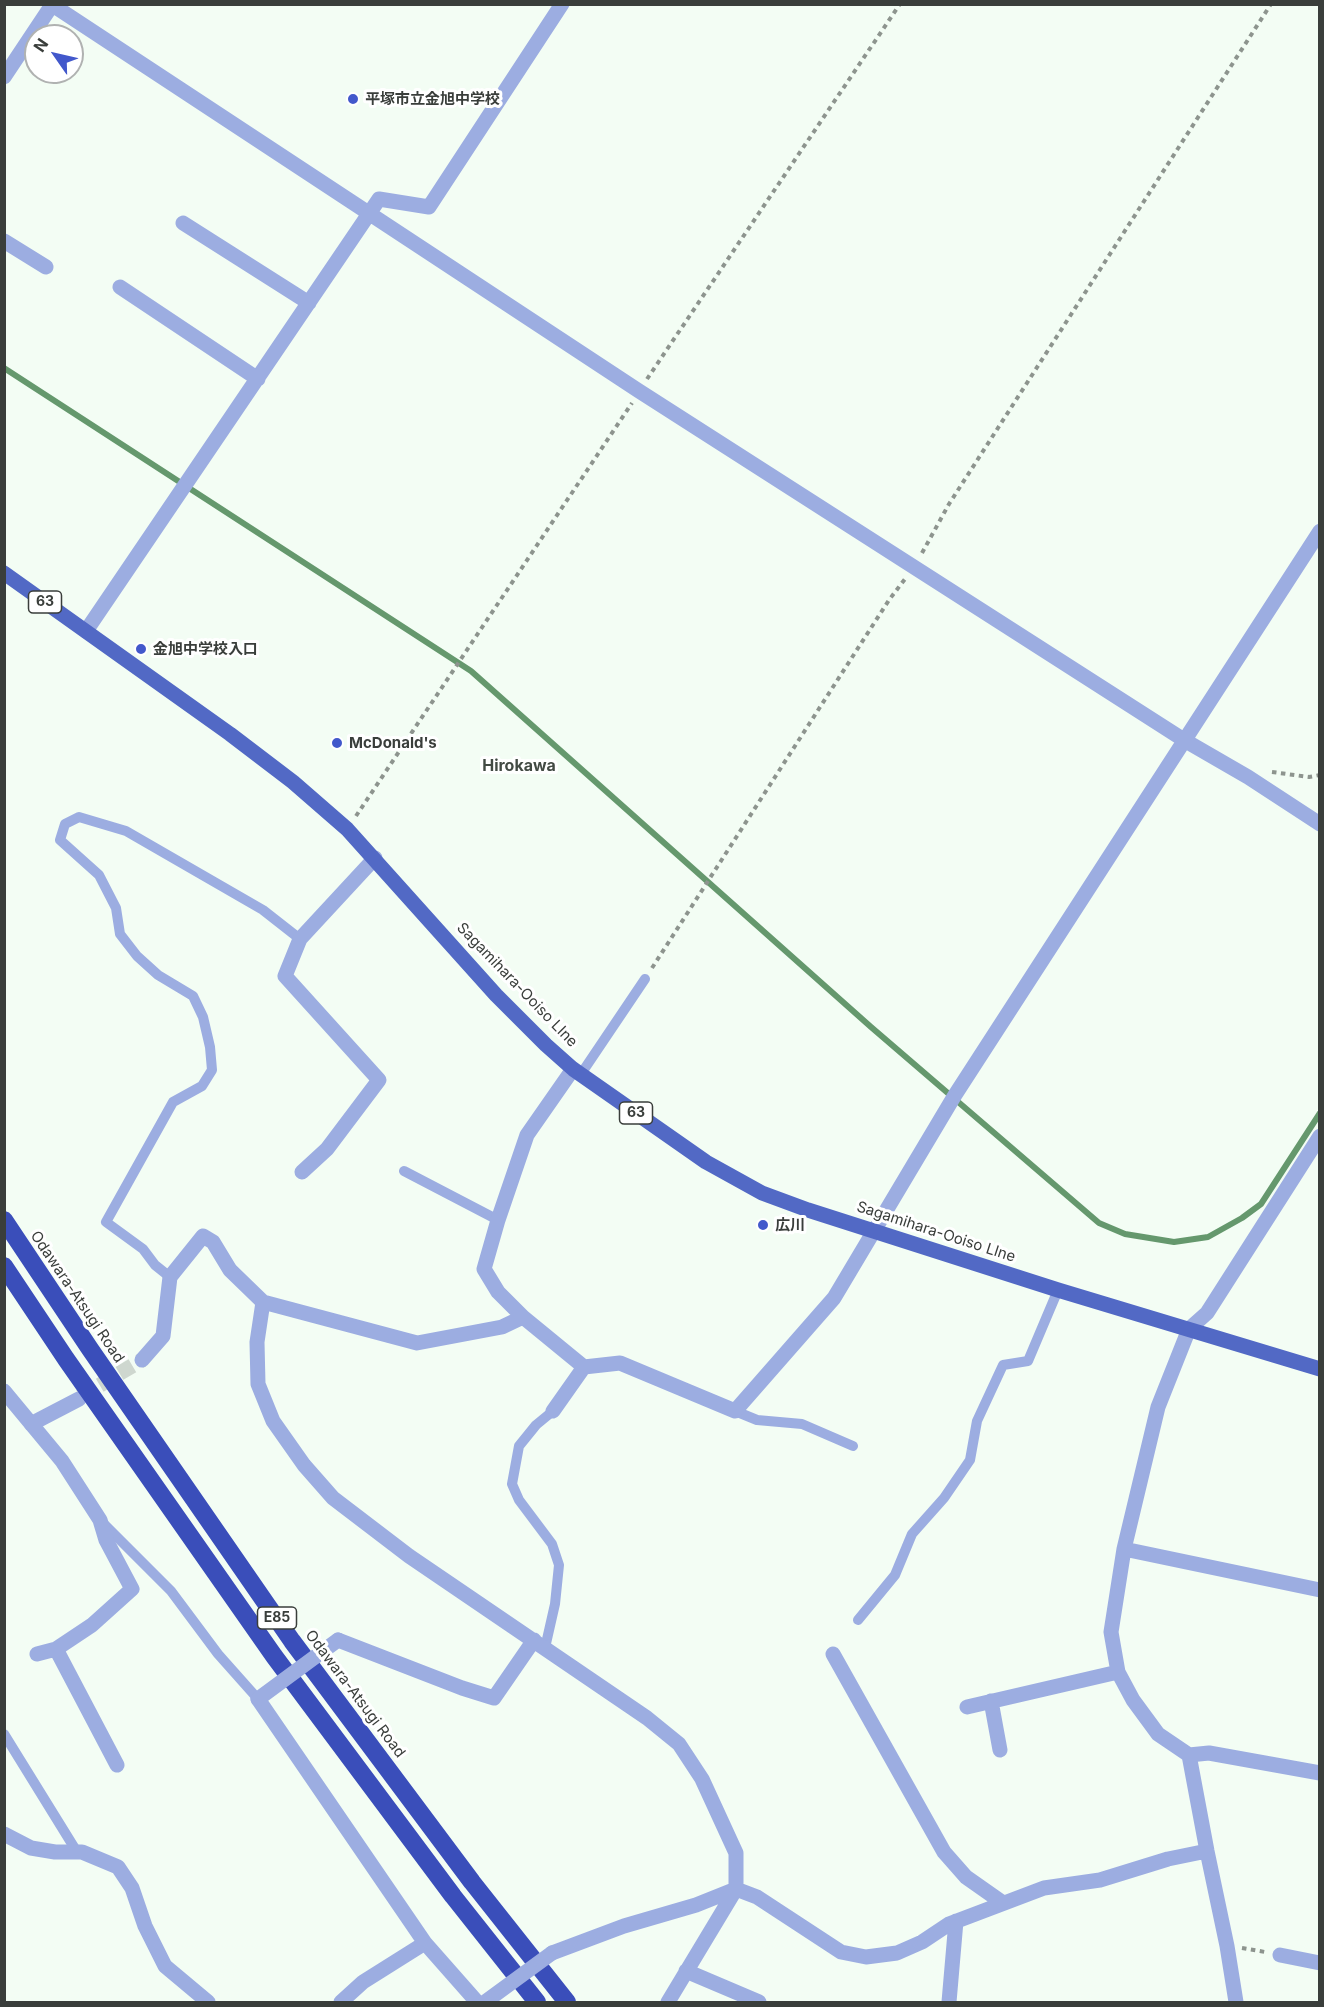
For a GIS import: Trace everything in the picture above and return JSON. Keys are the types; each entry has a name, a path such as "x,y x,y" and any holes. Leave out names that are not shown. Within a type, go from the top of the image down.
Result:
{"highway":[{"name":"Odawara-Atsugi Road","path":"4,1220 90,1349 292,1641 472,1881 567,2002"},
{"name":"E85","path":"4,1266 273,1656 453,1896 537,2002"}],"main road":[{"name":"Sagamihara-Ooiso LIne","path":"4,573 293,782 347,829 375,858 496,994 546,1045 577,1071 706,1162 762,1193 873,1232 1320,1369"}],"street":[{"path":"86,631 379,200 429,207 562,4"},
{"path":"4,77 51,5 639,392 1184,740 1248,777 1320,824"},
{"path":"183,223 309,303"},
{"path":"4,241 46,267"},
{"path":"120,287 258,378"},
{"path":"577,1071 527,1135 484,1269 498,1292 523,1317 584,1367 620,1364 735,1411 834,1298 955,1095 1320,531"},
{"path":"302,1172 327,1149 378,1080 285,976 300,939 375,858"},
{"path":"1320,1136 1207,1313 1189,1329 1158,1407 1124,1549 1111,1632 1118,1672 1133,1700 1158,1734 1189,1755 1209,1753 1320,1773"},
{"path":"142,1360 163,1336 170,1277 203,1236 213,1242 230,1270 263,1302 417,1343 502,1327 523,1317"},
{"path":"263,1302 257,1342 258,1384 273,1421 304,1465 333,1498 409,1556 647,1718 679,1744 702,1779 736,1853 736,1888 668,2002"},
{"path":"553,1411 584,1367"},
{"path":"4,1391 62,1461 100,1520 106,1540 132,1589 92,1625 56,1649 37,1654"},
{"path":"31,1424 79,1399"},
{"path":"1124,1549 1320,1590"},
{"path":"477,2002 425,1943 258,1699 338,1640 494,1698 539,1644"},
{"path":"56,1649 117,1765"},
{"path":"833,1654 944,1851 966,1877 1003,1903"},
{"path":"968,1707 1118,1672"},
{"path":"991,1701 1000,1750"},
{"path":"1189,1755 1236,2002"},
{"path":"4,1834 31,1848 55,1852 82,1852 118,1867 132,1888 145,1926 165,1966 208,2002"},
{"path":"485,2002 552,1953 624,1926 696,1905 736,1888 757,1897 841,1952 866,1957 897,1953 922,1942 949,1923 1044,1888 1100,1880 1168,1859 1207,1851"},
{"path":"949,2002 956,1921"},
{"path":"341,2002 363,1982 425,1943"},
{"path":"1280,1955 1320,1964"},
{"path":"686,1971 759,2002"}],"lane":[{"path":"170,1277 155,1265 143,1249 106,1222 173,1102 202,1086 212,1070 210,1047 203,1017 193,996 158,975 137,956 120,934 116,908 99,875 60,840 64,824 79,817 126,831 263,910 300,939"},
{"path":"577,1071 645,979"},
{"path":"404,1171 498,1220"},
{"path":"858,1620 895,1575 912,1534 944,1498 970,1460 977,1420 1003,1365 1028,1361 1058,1290"},
{"path":"539,1644 555,1604 559,1565 552,1544 519,1500 512,1484 519,1446 536,1425 553,1411"},
{"path":"735,1411 757,1420 802,1424 853,1446"},
{"path":"100,1520 171,1590 218,1654 258,1699"},
{"path":"4,1734 77,1852"}],"path":[{"path":"347,829 900,4"},
{"path":"645,979 889,600 914,567 949,504 1271,4"},
{"path":"1248,777 1268,772 1309,777 1320,775"},
{"path":"1227,1946 1280,1955"}],"waterway":[{"path":"4,368 471,671 871,1027 1099,1223 1125,1234 1174,1242 1208,1237 1242,1218 1261,1204 1320,1113"}],"tunnel":[{"path":"80,1397 142,1360"}],"place":[{"name":"平塚市立金旭中学校","path":"353,99"},
{"name":"金旭中学校入口","path":"141,649"},
{"name":"McDonald's","path":"337,743"},
{"name":"広川","path":"763,1225"}],"district":[{"name":"Hirokawa","path":"519,766"}]}
